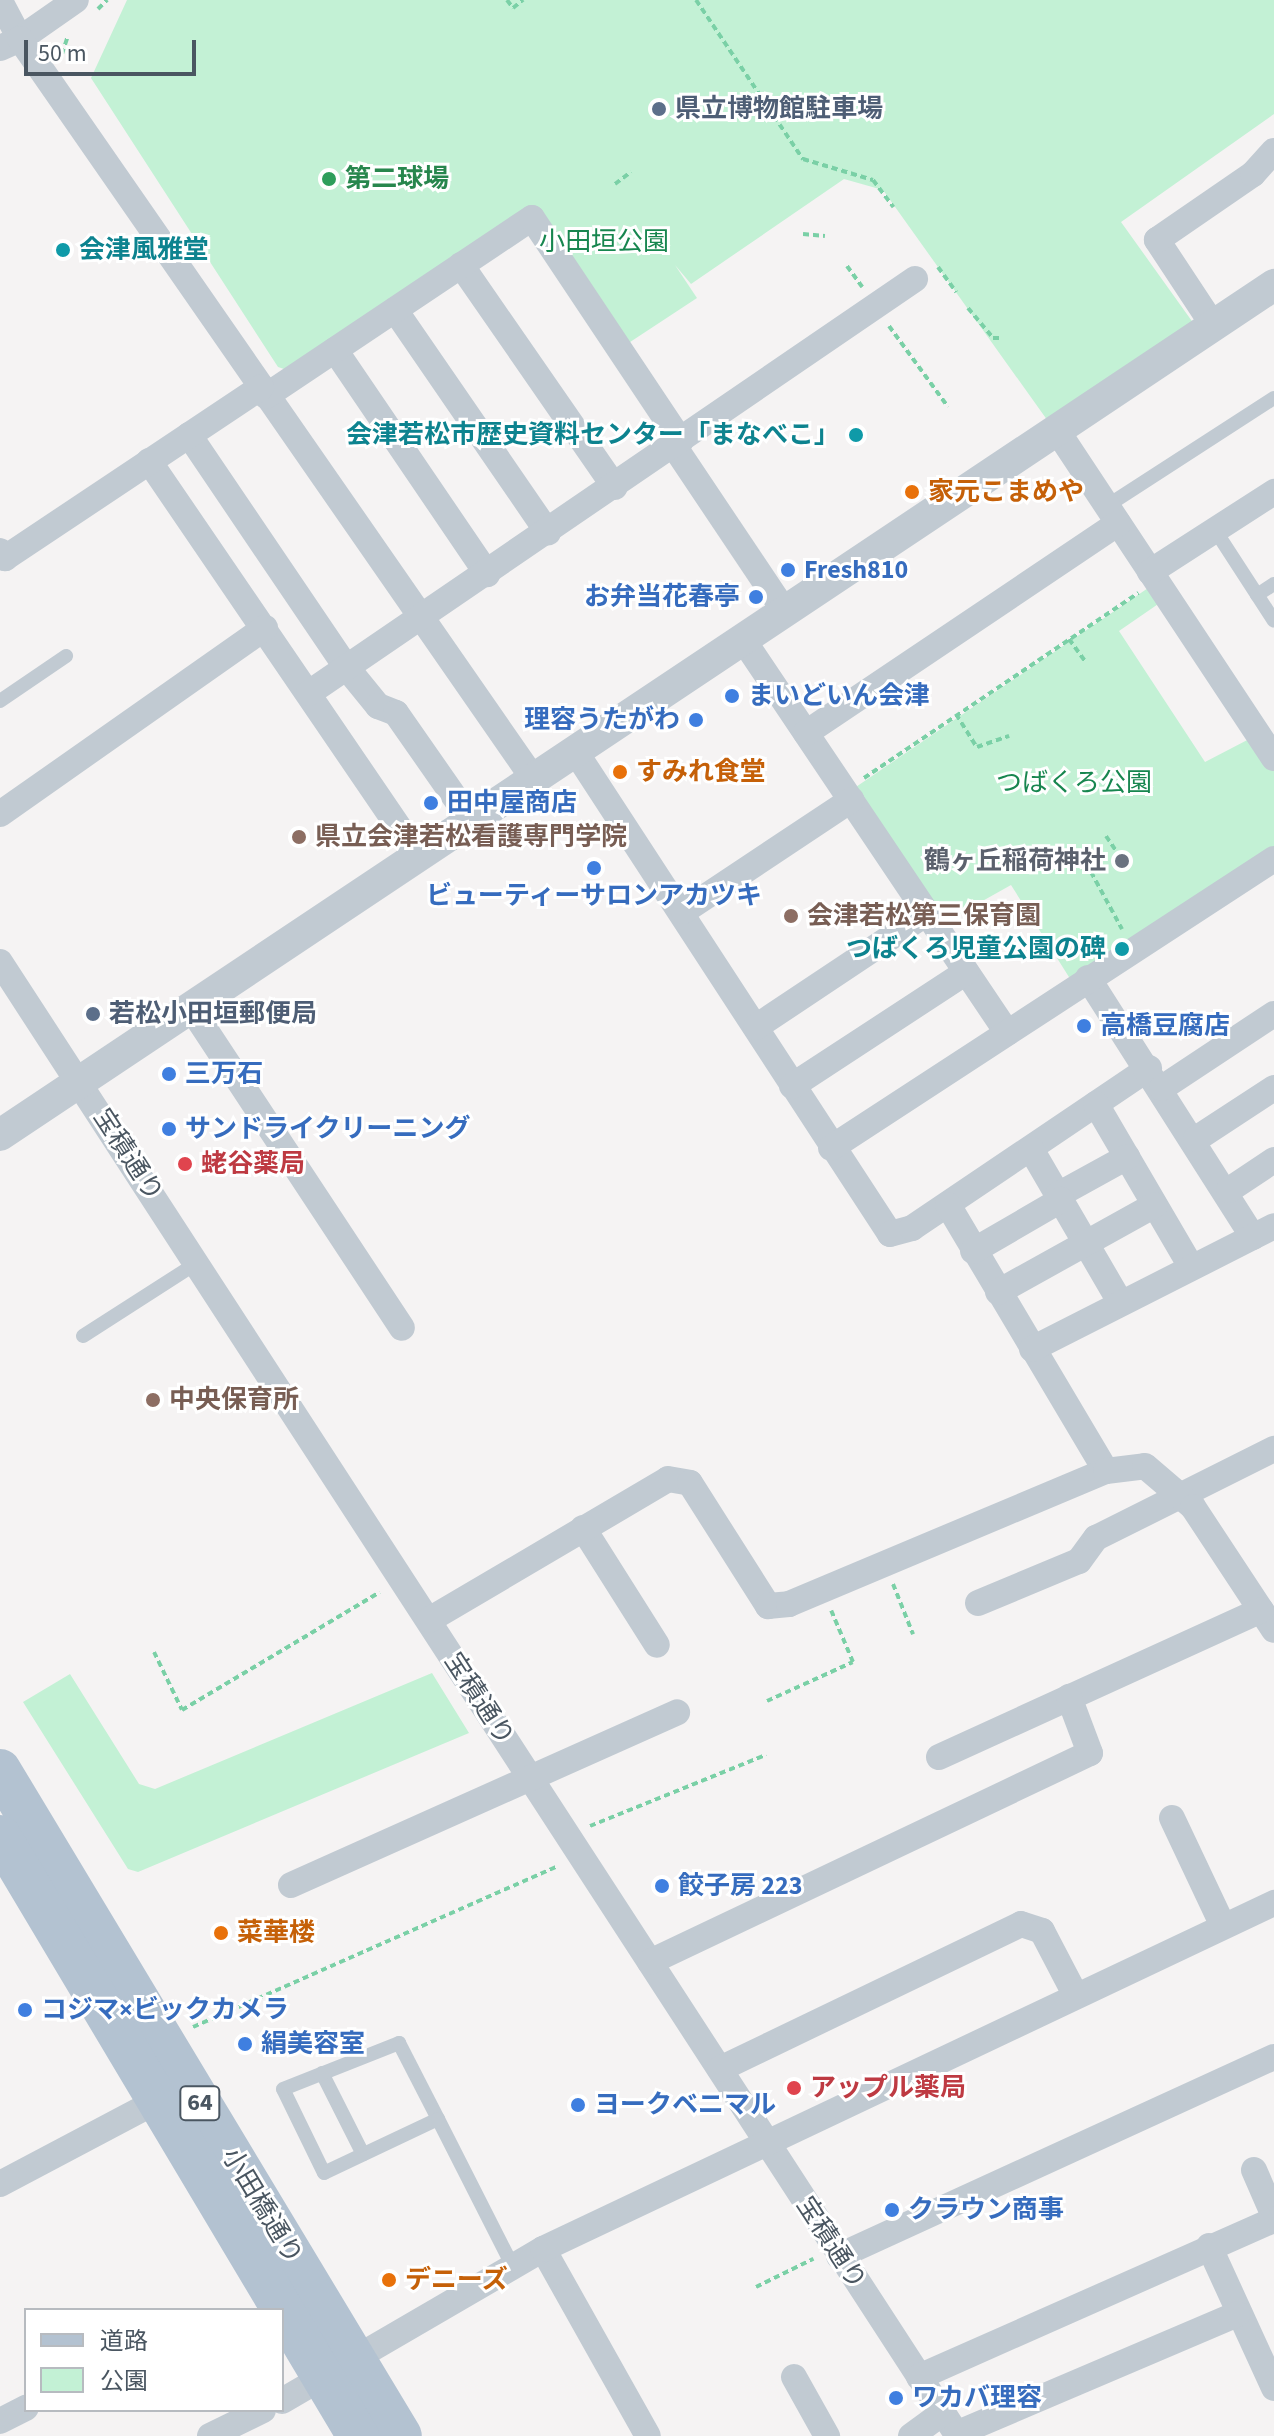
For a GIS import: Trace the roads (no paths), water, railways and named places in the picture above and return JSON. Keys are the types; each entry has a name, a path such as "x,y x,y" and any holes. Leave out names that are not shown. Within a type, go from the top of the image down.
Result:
{"main road":[{"name":"小田橋通り","path":"0,1770 173,2092 340,2370 401,2436"},
{"name":"小田橋通り","path":"0,1836 173,2092"},
{"name":"小田橋通り","path":"340,2370 358,2436"}],"street":[{"path":"0,1 10,44 264,391 420,621 535,781"},
{"path":"10,44 82,9"},
{"path":"1213,325 1157,240 1253,174 1274,151"},
{"path":"0,551 5,558 189,435 335,350 532,218 786,613"},
{"path":"461,265 615,487"},
{"path":"309,693 615,487 924,270"},
{"path":"0,1135 577,754 1274,285"},
{"path":"395,310 548,533"},
{"path":"335,350 487,574"},
{"path":"1058,432 1274,758"},
{"path":"189,435 347,668 378,706 396,713 472,822"},
{"path":"149,461 419,857"},
{"path":"1153,576 1215,530 1274,492"},
{"path":"806,733 1113,514"},
{"path":"0,814 265,628"},
{"path":"744,641 1007,1033"},
{"path":"577,754 684,911 831,1148 890,1234 948,1205 1096,1104 1155,1078 1274,1014"},
{"path":"684,911 848,796"},
{"path":"831,1148 1274,859"},
{"path":"756,1027 927,913"},
{"name":"宝積通り","path":"0,962 952,2428"},
{"path":"792,1086 966,972"},
{"path":"1032,1349 1190,1265 1264,1232 1229,1190 1088,978"},
{"path":"191,1008 402,1328"},
{"path":"1196,1139 1274,1088"},
{"path":"1096,1104 1190,1265"},
{"path":"1031,1149 1120,1302"},
{"path":"973,1251 1127,1157"},
{"path":"1229,1190 1274,1160"},
{"path":"948,1205 1106,1471"},
{"path":"998,1292 1155,1205"},
{"path":"978,1603 1079,1561 1096,1538 1185,1499 1274,1449"},
{"path":"429,1620 668,1479 690,1483 768,1606 822,1590 1106,1471 1145,1466 1185,1499 1267,1620 1069,1697 939,1757"},
{"path":"583,1528 657,1645"},
{"path":"650,1962 1090,1753 1069,1697"},
{"path":"291,1885 677,1712"},
{"path":"1172,1818 1223,1926"},
{"path":"284,2400 543,2249 766,2140 1274,1903"},
{"path":"720,2069 1021,1924 1042,1931 1075,1994"},
{"path":"834,2248 1274,2057"},
{"path":"0,2184 173,2092"},
{"path":"919,2377 1274,2218 1254,2170"},
{"path":"1209,2246 1274,2388"},
{"path":"543,2249 648,2436"},
{"path":"911,2436 952,2428 1238,2314"},
{"path":"794,2377 827,2436"},
{"path":"0,2421 24,2409"},
{"path":"210,2436 259,2412"}],"lane":[{"path":"1113,514 1274,398"},
{"path":"1215,530 1274,621"},
{"path":"1257,595 1274,584"},
{"path":"0,701 66,656"},
{"path":"83,1336 186,1270"},
{"path":"438,2119 324,2173 283,2089 399,2043 438,2119 513,2267"},
{"path":"322,2073 363,2154"}],"place":[{"name":"県立博物館駐車場","path":"659,109"},
{"name":"第二球場","path":"329,179"},
{"name":"会津風雅堂","path":"63,250"},
{"name":"会津若松市歴史資料センター「まなべこ」","path":"856,435"},
{"name":"家元こまめや","path":"912,492"},
{"name":"Fresh810","path":"788,570"},
{"name":"お弁当花春亭","path":"756,597"},
{"name":"まいどいん会津","path":"732,696"},
{"name":"理容うたがわ","path":"696,720"},
{"name":"すみれ食堂","path":"620,772"},
{"name":"田中屋商店","path":"431,803"},
{"name":"県立会津若松看護専門学院","path":"299,837"},
{"name":"鶴ヶ丘稲荷神社","path":"1122,861"},
{"name":"ビューティーサロンアカツキ","path":"594,868"},
{"name":"会津若松第三保育園","path":"791,916"},
{"name":"つばくろ児童公園の碑","path":"1122,949"},
{"name":"若松小田垣郵便局","path":"93,1014"},
{"name":"高橋豆腐店","path":"1084,1026"},
{"name":"三万石","path":"169,1074"},
{"name":"サンドライクリーニング","path":"169,1129"},
{"name":"蛯谷薬局","path":"185,1164"},
{"name":"中央保育所","path":"153,1400"},
{"name":"餃子房 223","path":"662,1886"},
{"name":"菜華楼","path":"221,1933"},
{"name":"コジマ×ビックカメラ","path":"25,2010"},
{"name":"絹美容室","path":"245,2044"},
{"name":"アップル薬局","path":"794,2088"},
{"name":"ヨークベニマル","path":"578,2105"},
{"name":"クラウン商事","path":"892,2210"},
{"name":"デニーズ","path":"389,2280"},
{"name":"ワカバ理容","path":"896,2398"}],"park label":[{"name":"小田垣公園","path":"604,242"},
{"name":"つばくろ公園","path":"1074,783"}]}
